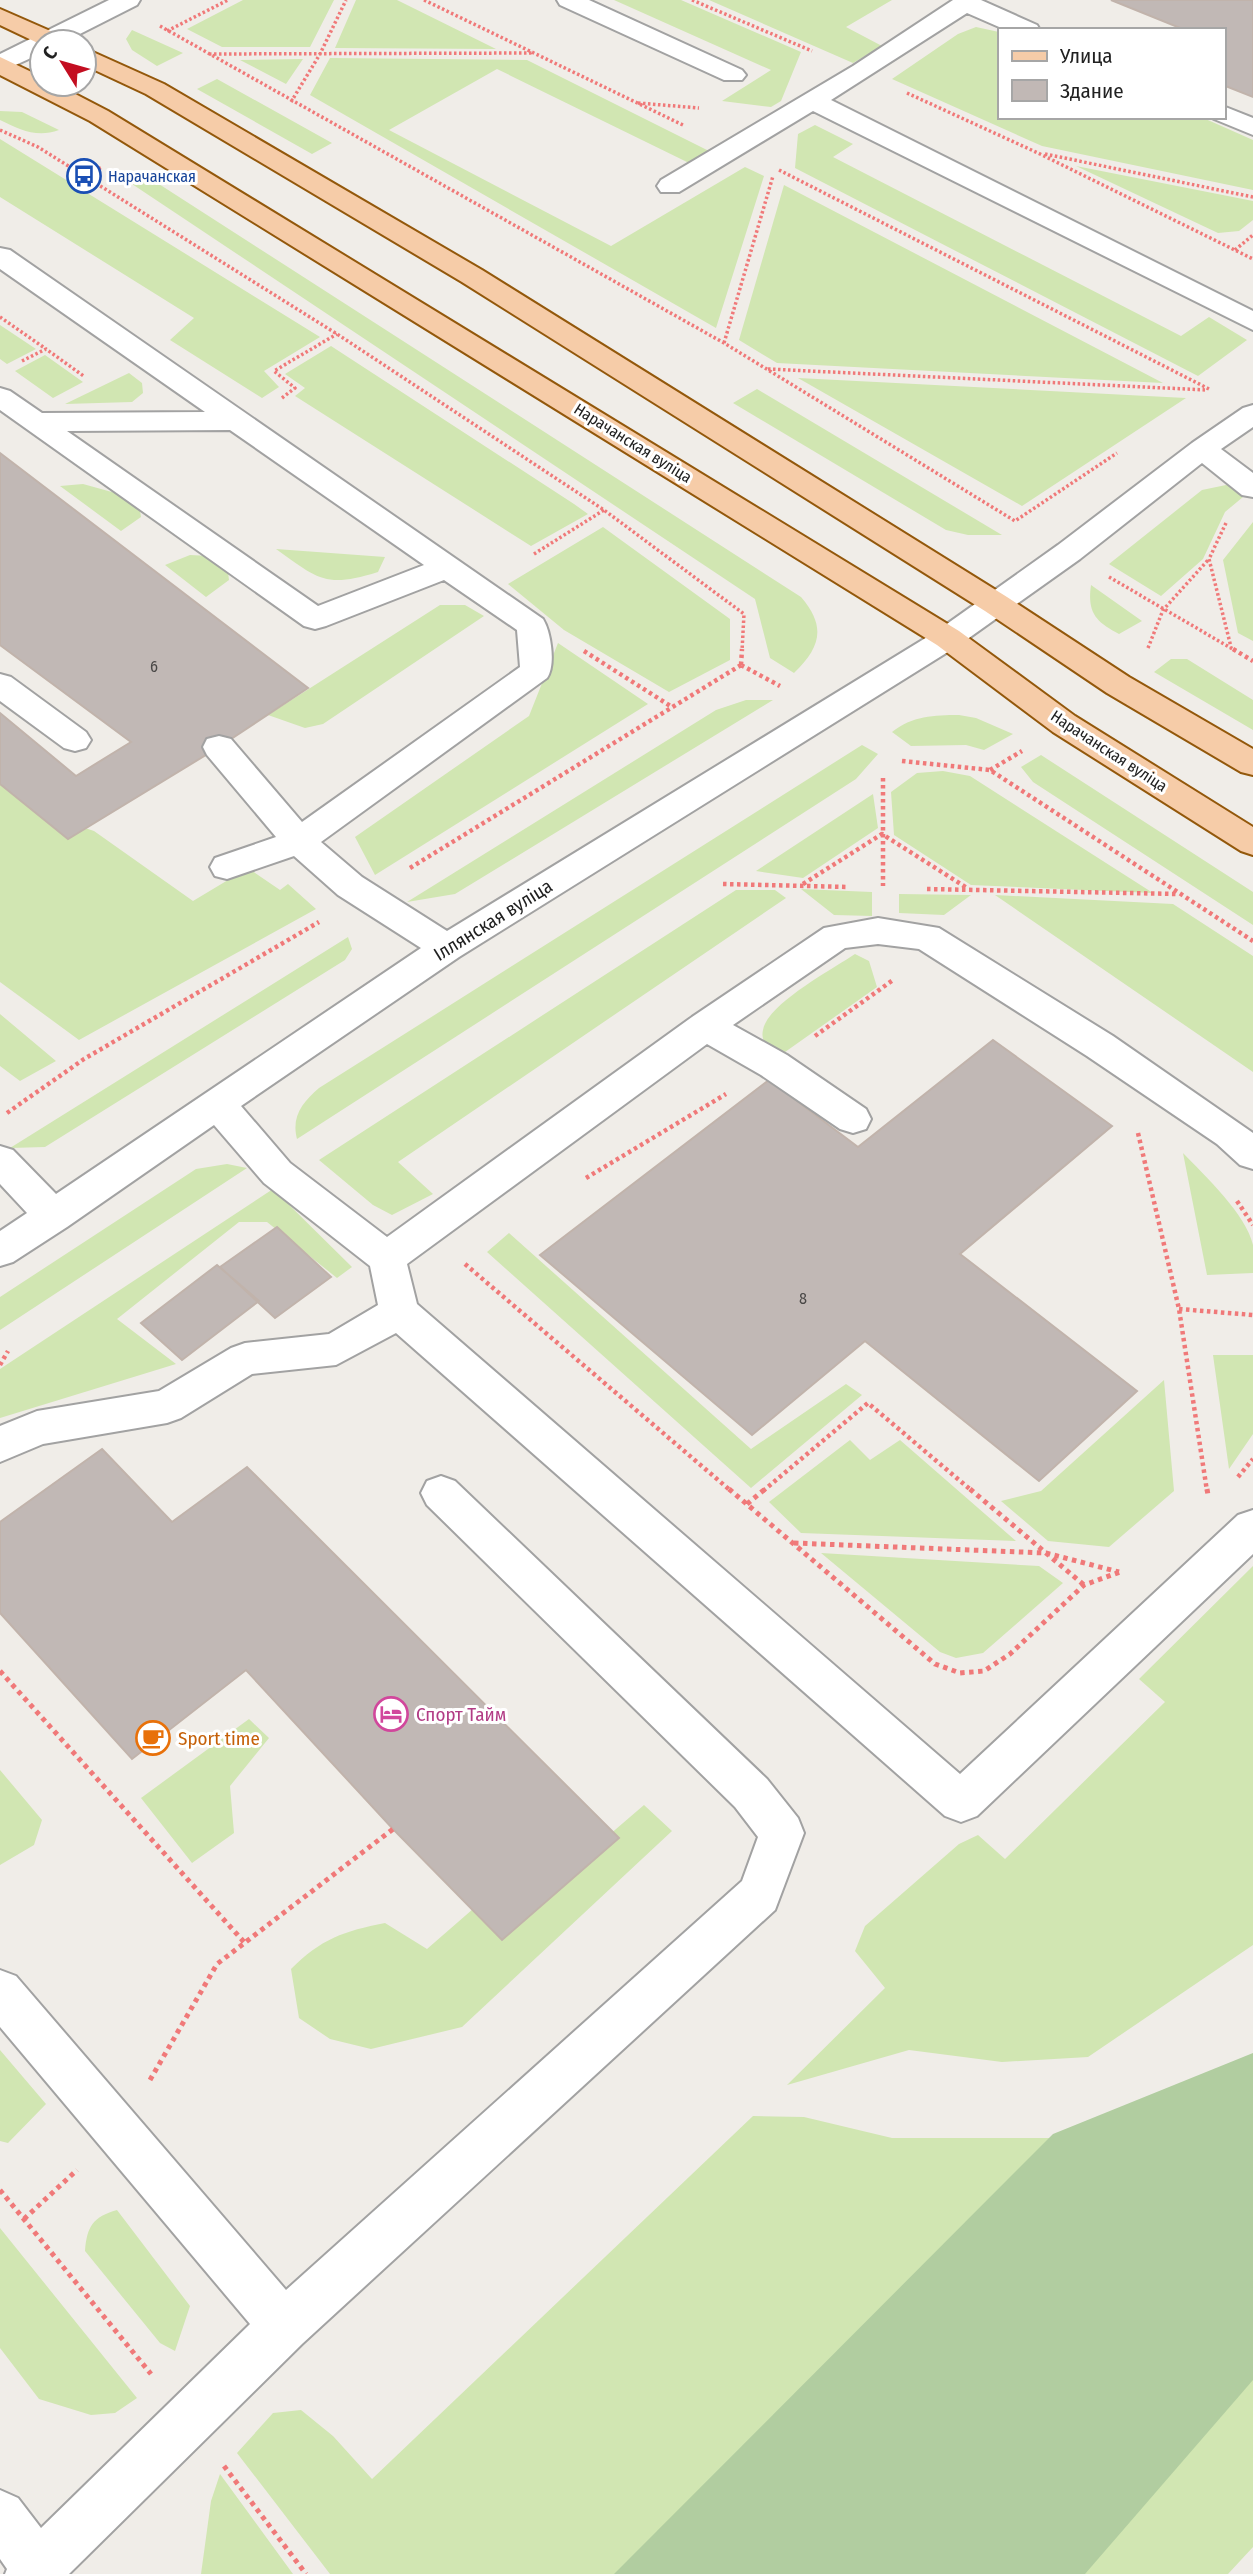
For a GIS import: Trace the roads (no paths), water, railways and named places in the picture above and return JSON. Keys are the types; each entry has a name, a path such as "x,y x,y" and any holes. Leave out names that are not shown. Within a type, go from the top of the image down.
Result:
{"main road":[{"path":"0,16 28,31"},
{"path":"98,63 155,89 471,276 996,604 1118,685 1253,764"},
{"name":"Нарачанская вуліца","path":"0,64 99,116 948,638 1064,724 1253,843"}],"street":[{"path":"75,28 128,0"},
{"path":"569,0 733,75"},
{"path":"670,186 862,71 967,1 1024,28"},
{"path":"0,64 28,51"},
{"path":"813,101 1253,322"},
{"path":"1225,115 1253,127"},
{"path":"0,256 532,626 536,671 299,841 227,867"},
{"path":"0,397 315,619 445,568"},
{"name":"Іллянская вуліца","path":"0,1251 447,948 948,638 1253,414"},
{"path":"36,422 238,421"},
{"path":"1202,449 1253,488"},
{"path":"0,685 75,740"},
{"path":"219,747 299,841 363,897 447,948"},
{"path":"387,1258 705,1026 836,937 878,931 927,937 1100,1046 1230,1134 1253,1155"},
{"path":"705,1026 774,1065 853,1119"},
{"path":"216,1103 277,1173 387,1258 399,1312 961,1802 1253,1528"},
{"path":"0,1160 54,1216"},
{"path":"0,1445 37,1428 167,1406 245,1359 336,1349 399,1312"},
{"path":"0,2516 38,2572 284,2326 759,1895 782,1833 751,1793 441,1493"},
{"path":"0,1992 121,2131 284,2326"}],"place":[{"name":"Нарачанская","path":"84,176"},
{"name":"Спорт Тайм","path":"391,1714"},
{"name":"Sport time","path":"153,1738"}]}
